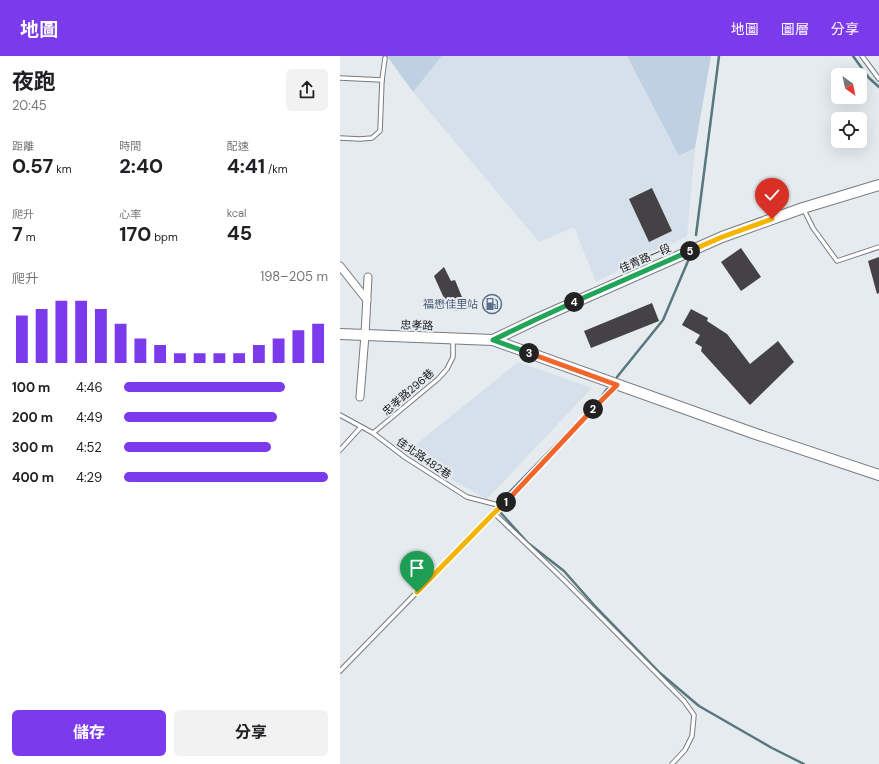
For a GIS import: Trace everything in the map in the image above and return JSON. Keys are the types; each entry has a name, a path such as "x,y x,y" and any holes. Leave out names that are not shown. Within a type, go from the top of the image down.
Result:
{"street":[{"name":"佳青路一段","path":"493,340 722,237 803,208 879,185"},
{"path":"340,266 367,300"},
{"path":"360,397 368,277"},
{"name":"忠孝路","path":"340,334 493,340"},
{"path":"493,340 753,433 879,475"}],"lane":[{"path":"862,56 879,78"},
{"path":"340,138 372,138 380,131 382,80 385,58"},
{"path":"340,78 382,80"},
{"path":"803,208 813,228 837,261 879,247"},
{"name":"忠孝路296巷","path":"373,434 447,369 453,357 452,338"},
{"path":"340,671 502,506 617,385"},
{"name":"佳北路482巷","path":"340,415 373,434 406,458 467,497 502,506"},
{"path":"340,450 361,427"},
{"path":"494,513 566,581 684,701 691,710 694,715 692,736 685,750 672,764"}],"shaded area":[{"path":"387,56 442,56 413,92"},
{"path":"442,56 627,56 679,156 695,148 687,236 596,282 574,227 539,242 413,92"},
{"path":"627,56 711,56 695,148 679,156"},
{"path":"518,362 592,388 487,499 415,460 408,451"}],"building":[{"path":"652,188 672,231 649,242 629,199"},
{"path":"741,248 761,277 741,291 721,262"},
{"path":"879,257 879,293 877,294 868,261"},
{"path":"444,267 451,281 455,280 466,307 456,311 443,296 434,276"},
{"path":"652,303 659,321 591,348 584,331"},
{"path":"691,309 708,318 707,321 727,334 750,364 778,341 794,362 750,405 701,351 702,347 695,343 700,335 682,325"}],"waterway":[{"path":"696,235 719,56"},
{"path":"853,56 869,78 879,87"},
{"path":"617,377 663,320 688,261"},
{"path":"499,503 599,400 607,389"},
{"path":"501,513 528,543 564,571 594,605 660,673 699,706 772,748 804,764"}],"place":[{"name":"福懋佳里站","path":"492,304"}],"route":[{"path":"417,592 502,506 617,385 493,340 722,237 772,219"}]}
